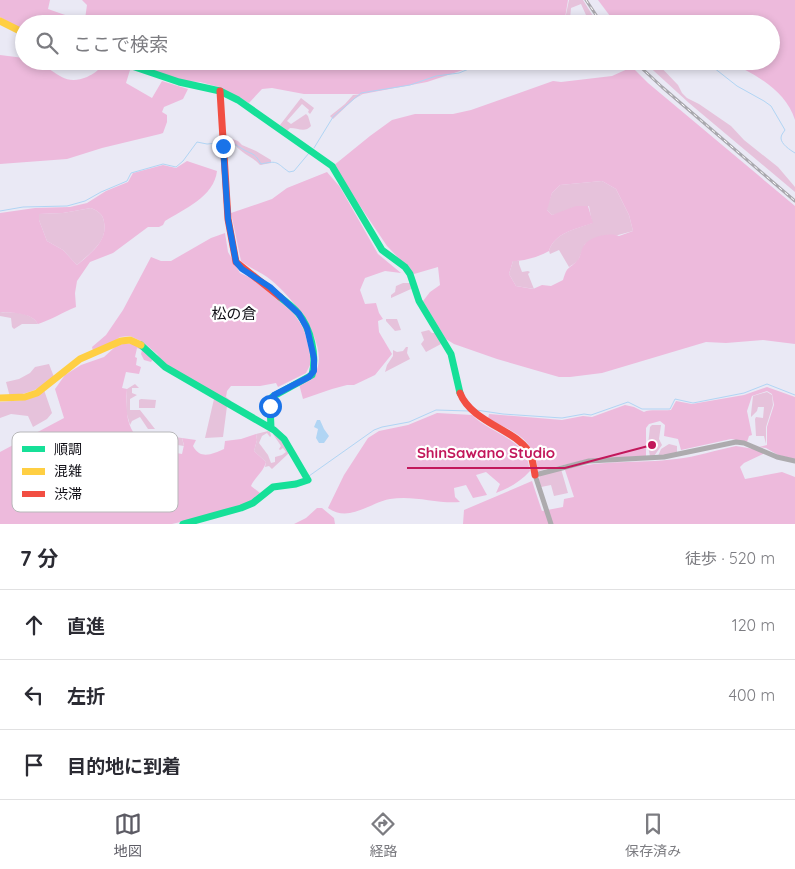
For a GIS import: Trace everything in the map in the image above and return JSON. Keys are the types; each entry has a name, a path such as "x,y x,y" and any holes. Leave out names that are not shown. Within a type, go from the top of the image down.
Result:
{"street":[{"path":"0,21 15,28"},
{"path":"143,70 174,81 220,91 238,100 332,166 382,250 408,270 419,301 451,354 462,397 477,415 523,444 531,455 535,475 551,524"},
{"path":"220,91 228,219 236,262 242,269 270,287 299,314 307,328 314,358 314,371 309,377 272,397 270,406 271,428"},
{"path":"0,398 25,397 37,393 80,359 121,341 130,340 142,345 164,367 271,428 284,440 308,480 296,484 273,487 253,503 241,508 183,524"},
{"path":"535,475 589,461 664,457 736,442 744,443 777,457 795,461"}],"shaded area":[{"path":"0,0 50,0 48,9 65,15 15,15 15,26 0,17"},
{"path":"82,0 568,0 566,15 86,15 87,5"},
{"path":"569,0 583,0 592,15 586,15 581,4 571,8 570,15 566,15"},
{"path":"598,0 795,0 795,120 791,109 777,91 745,70 780,70 780,15 609,15"},
{"path":"0,55 15,57 15,70 50,70 69,80 87,77 98,70 130,70 126,83 152,98 162,81 188,89 183,99 164,107 162,112 167,115 167,122 163,133 67,159 0,164"},
{"path":"152,70 463,70 427,82 363,94 304,94 272,88 262,89 249,103 219,87 200,82 183,81"},
{"path":"625,70 635,70 795,206 795,344 763,340 726,343 706,342 602,373 559,377 497,359 454,344 446,339 423,301 430,292 440,285 438,267 414,274 387,246 333,166 392,120 415,114 453,114 471,110 553,81 561,82 612,76","holes":["602,181 616,189 629,215 633,231 619,236 611,234 601,236 588,241 578,259 567,270 563,280 551,286 542,285 533,289 516,286 509,274 513,261 536,257 545,253 566,232 593,223 588,206 576,206 552,215 547,210 552,193 560,185"]},
{"path":"653,70 664,70 687,98 731,126 744,140 778,167 795,187 795,192 689,103"},
{"path":"363,94 354,99 333,119 330,116 353,95"},
{"path":"301,98 314,108 310,114 309,110 302,104 287,121 291,124 306,114 311,126 304,130 290,128 287,131 280,125"},
{"path":"223,125 227,137 256,151 271,160 271,163 260,165 235,145 226,143 224,141"},
{"path":"187,161 217,171 215,180 210,188 189,207 165,221 159,227 148,227 113,253 90,262 77,281 75,293 76,307 38,324 26,315 0,312 0,213 35,208 70,207 87,203 106,191 128,182 133,173 163,165 176,168","holes":["91,208 103,217 105,229 101,241 77,265 63,250 47,241 39,220 39,214 63,213"]},
{"path":"327,172 340,187 378,254 401,273 385,271 365,278 360,290 365,304 376,303 383,319 378,321 379,332 392,354 375,375 354,385 332,389 303,399 299,384 311,380 317,370 319,355 316,343 305,318 288,296 271,280 241,261 231,213 272,199 287,188"},
{"path":"602,181 616,189 629,215 633,231 585,244 578,261 569,267 559,250 550,254 549,251 561,236 592,223 589,206 552,215 546,209 552,193 560,185"},
{"path":"91,208 103,217 105,229 101,241 77,265 63,250 47,241 39,220 39,214 63,213"},
{"path":"225,233 228,252 240,273 262,283 293,312 304,329 310,353 310,365 306,373 278,387 276,383 260,386 231,386 227,391 226,397 231,401 229,403 165,365 157,354 143,342 130,336 120,337 106,347 93,351 92,347 106,335 123,310 151,257 161,261 171,261 211,238"},
{"path":"513,261 519,261 522,272 530,272 528,274 534,289 516,286 509,274"},
{"path":"410,283 411,289 391,298 396,286"},
{"path":"0,312 26,315 38,324 22,324 14,329 11,318 0,316"},
{"path":"386,319 397,319 401,330 395,331"},
{"path":"429,330 432,333 436,333 441,344 426,352 421,344 424,340 421,332"},
{"path":"124,343 133,345 146,352 153,359 151,362 144,360 141,354 142,350 137,348 135,357 137,358 136,365 141,367 139,374 126,372 122,388 127,389 126,405 128,418 134,432 38,432 64,418 55,389 65,375 81,365 104,357 115,347"},
{"path":"408,347 407,353 410,359 385,372 393,356 393,350 397,352 403,351"},
{"path":"49,364 54,377 34,390 10,397 6,382 19,379 30,373 35,367"},
{"path":"135,384 139,388 132,388 132,393 137,395 130,399 130,410 140,410 155,429 148,429 140,417 132,421 130,425 126,411 127,389"},
{"path":"767,387 795,397 795,459 778,455 766,448 759,447 767,445 767,427 774,405 772,394 767,391 752,396 747,411 752,435 749,436 747,442 731,439 681,450 678,439 664,436 665,425 660,421 649,424 646,428 646,456 589,459 538,471 533,451 528,444 507,428 488,419 489,414 562,420 583,416 592,417 625,405 644,412 671,410 676,401 692,404 744,395"},
{"path":"44,390 52,413 47,419 33,427 28,416 11,414 0,418 0,402 23,400"},
{"path":"767,392 772,395 773,405 766,427 766,444 764,436 756,436 755,419 756,417 763,418 764,407 758,407 751,417 751,414 753,396"},
{"path":"214,399 227,406 223,437 205,438"},
{"path":"139,400 156,400 155,408 139,408"},
{"path":"437,413 472,415 478,421 515,443 527,458 530,471 514,484 496,493 500,484 486,472 476,475 487,495 473,498 466,485 454,488 455,497 460,502 399,498 382,501 351,513 336,512 328,508 344,475 368,438 379,431 408,425"},
{"path":"652,425 661,425 659,439 662,445 654,456 650,457 648,445 650,427"},
{"path":"268,431 271,436 267,433 262,436 259,443 268,455 271,463 275,462 275,457 286,452 283,448 279,449 281,446 273,434 274,432 289,453 272,469 269,466 265,467 266,462 254,451 257,440 256,434"},
{"path":"256,434 257,440 254,451 266,462 251,486 260,493 253,501 234,509 172,524 0,524 0,452 12,446 12,512 178,512 178,453 182,454 184,445 182,438 196,440 193,446 199,453 207,455 224,449 225,441 241,439"},
{"path":"178,437 182,438 184,446 178,445"},
{"path":"669,444 677,446 677,454 658,456 661,449"},
{"path":"736,446 765,453 744,463 740,467 745,479 782,472 795,477 795,524 463,524 464,510 532,481 542,511 563,507 564,499 574,497 565,470 592,464 684,458"},
{"path":"561,469 568,493 554,496 551,485 541,487 540,474"},
{"path":"317,508 322,508 334,518 335,524 294,524 306,518"}],"water":[{"path":"317,420 320,420 329,436 324,443 319,443 316,438 318,429 314,427"}],"waterway":[{"path":"314,148 333,117 361,93 410,85 436,76 459,73 466,70"},
{"path":"717,70 737,86 771,106 785,130 781,137 782,142 795,153"},
{"path":"0,211 23,207 67,206 85,201 127,181 131,173 163,164 176,167 183,161 197,142 207,144 219,143"},
{"path":"225,142 234,144 252,154 261,164 274,162 289,172 294,171 309,153"},
{"path":"476,410 562,418 584,414 591,415 628,402 642,409 670,409 675,399 693,403 744,393 767,384 795,395"},
{"path":"309,476 374,430 409,422 436,410 469,411"}],"railway":[{"path":"586,0 596,15"},
{"path":"644,70 795,201"}],"traffic: fast":[{"path":"144,70 179,82 220,91 238,100 332,166 382,250 405,267 410,274 419,301 451,354 460,393"},
{"path":"271,428 270,406 272,397 312,375 314,359 312,342 303,319 280,297"},
{"path":"141,345 165,367 274,430 284,439 308,480 296,484 273,487 253,503 241,508 183,524"}],"traffic: slow":[{"path":"0,21 15,28"},
{"path":"0,398 25,397 37,393 80,359 121,341 130,340 141,345"}],"traffic: jam":[{"path":"220,91 228,219 236,262 280,297"},
{"path":"460,393 466,404 475,412 526,447 531,456 535,475"}],"place":[{"name":"ShinSawano Studio","path":"652,445"}],"district":[{"name":"松の倉","path":"234,314"}],"route":[{"path":"223,146 228,219 234,258 242,269 270,287 299,314 307,328 315,363 312,375 290,388 278,392 272,397 270,406"}]}
